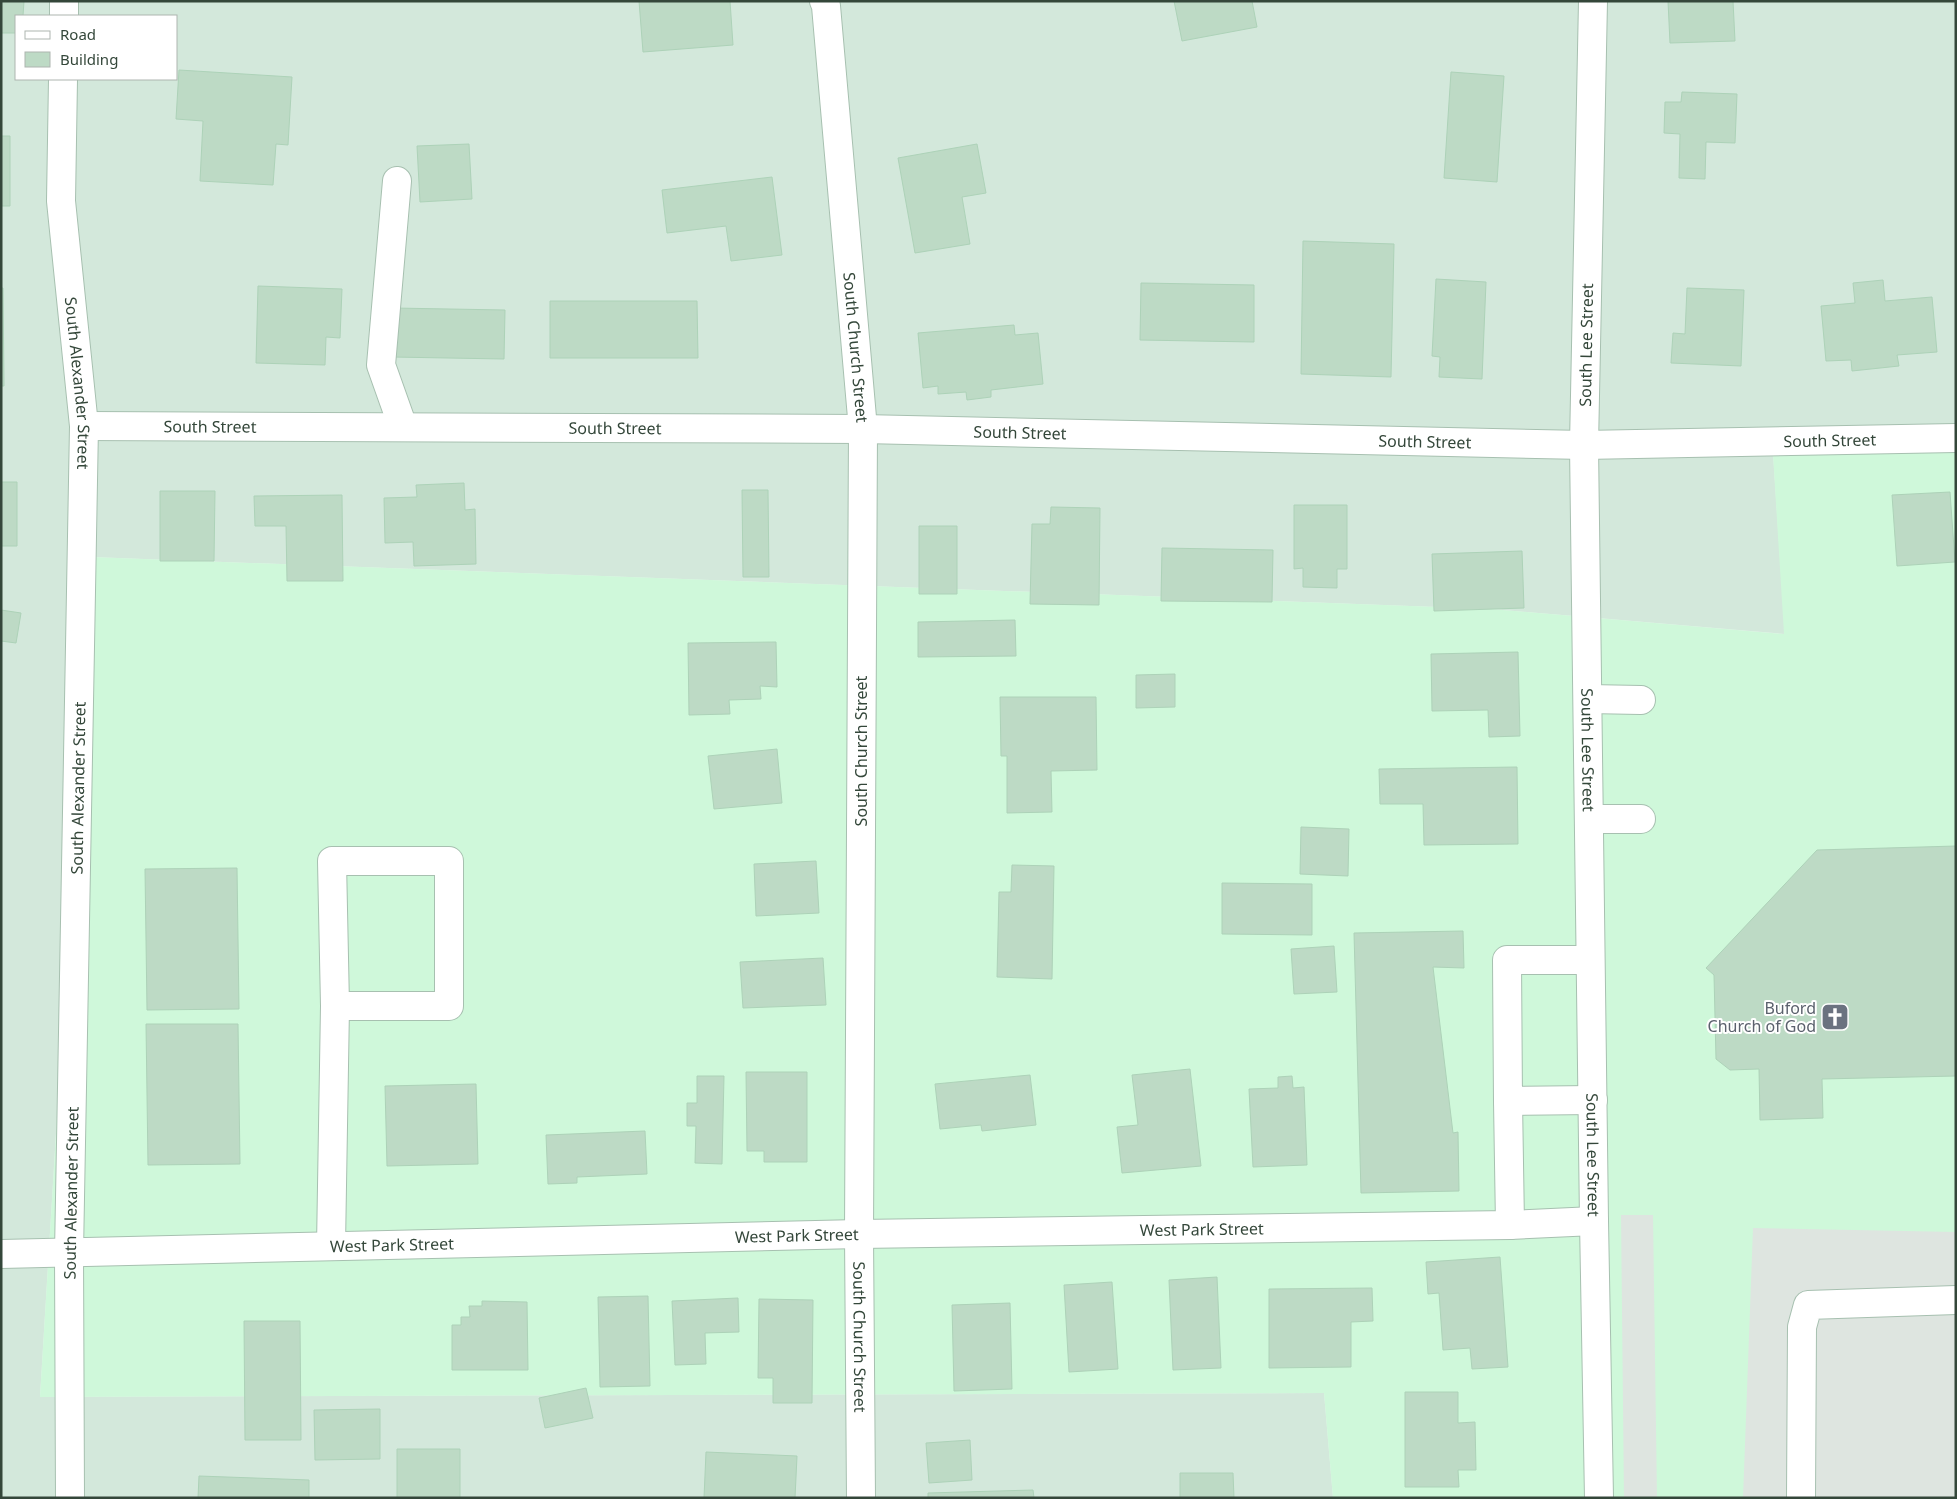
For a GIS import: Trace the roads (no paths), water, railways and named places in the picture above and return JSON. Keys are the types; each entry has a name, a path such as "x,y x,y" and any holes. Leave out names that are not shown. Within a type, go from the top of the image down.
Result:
{"street":[{"path":"64,1 64,15"},
{"name":"South Lee Street","path":"1593,1 1584,446 1599,1498"},
{"name":"South Church Street","path":"832,3 863,429 859,1234 861,1498"},
{"name":"South Alexander Street","path":"63,80 61,201 84,426 69,1253 70,1498"},
{"path":"397,181 381,365 403,427"},
{"name":"South Street","path":"84,426 863,429 1584,446 1956,438"},
{"path":"1588,699 1641,700"},
{"path":"1589,819 1641,819"},
{"path":"332,1246 334,1006 332,861 449,861 449,1006 334,1006"},
{"path":"1510,1225 1507,960 1590,960"},
{"path":"1508,1101 1593,1100"},
{"name":"West Park Street","path":"1,1254 859,1234 1510,1225 1594,1221"},
{"path":"1801,1498 1802,1327 1808,1305 1956,1300"}],"place":[{"name":"Buford Church of God","path":"1835,1017"}]}
